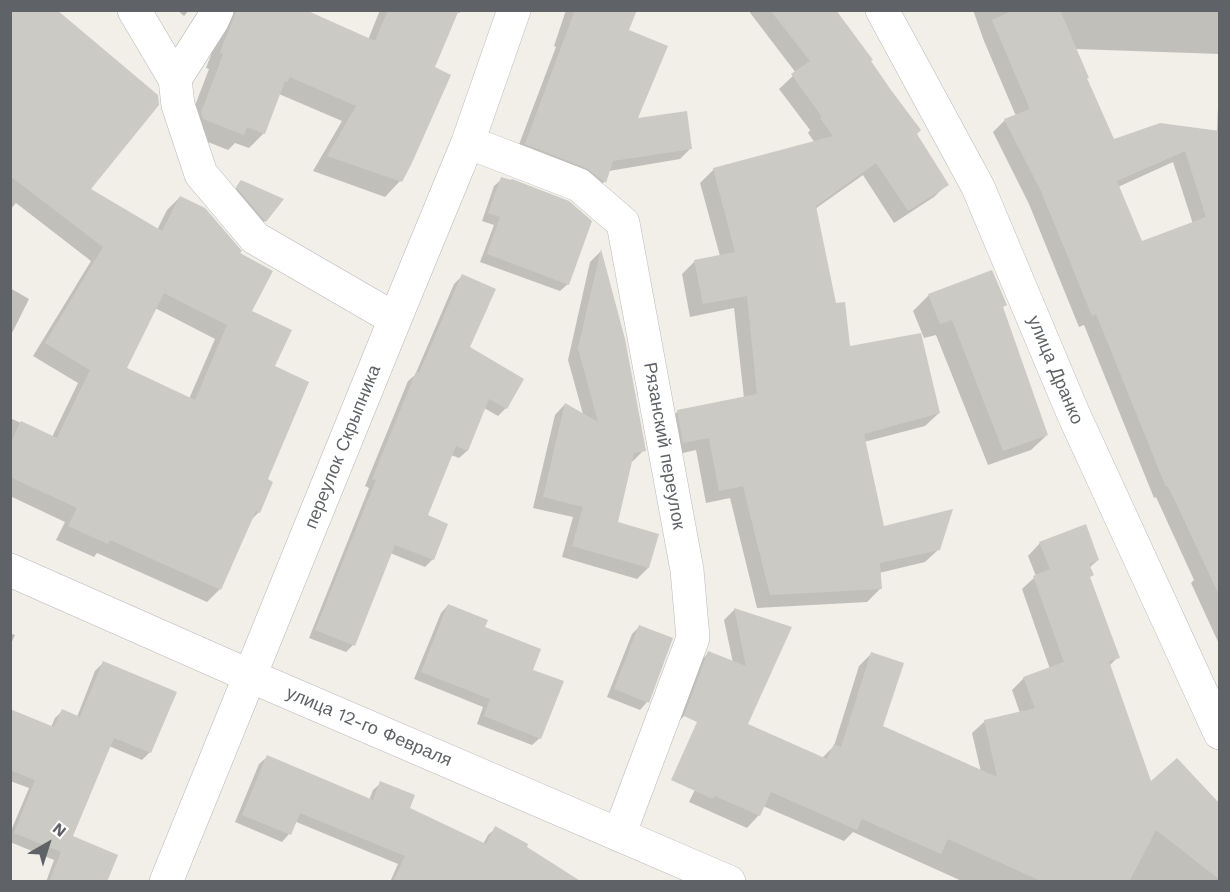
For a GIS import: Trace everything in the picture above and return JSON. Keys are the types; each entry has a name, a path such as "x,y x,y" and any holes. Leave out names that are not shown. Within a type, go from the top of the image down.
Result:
{"street":[{"path":"134,10 175,79 178,105 201,174 255,238 395,318"},
{"path":"175,79 217,10"},
{"name":"переулок Скрыпника","path":"166,882 468,142 514,10"},
{"name":"улица Дранко","path":"882,10 978,187 1073,413 1220,733"},
{"name":"Рязанский переулок","path":"468,142 579,185 623,223 687,570 693,638 619,835"},
{"name":"улица 12-го Февраля","path":"10,570 729,882"}],"building":[{"path":"10,10 57,10 158,95 159,105 91,189 162,231 180,196 205,208 242,251 240,253 273,271 252,311 292,330 275,366 309,382 268,479 273,482 260,513 256,511 221,590 110,540 108,544 68,526 77,508 10,477 10,444 21,421 57,438 90,370 45,343 103,247 10,176","holes":["164,293 227,325 195,400 127,368"]},
{"path":"237,10 306,10 375,41 388,10 459,10 435,67 451,75 402,182 327,156 356,106 290,77 287,82 285,81 265,134 247,127 244,135 203,119 201,113 223,54 220,52"},
{"path":"575,10 637,10 629,30 668,46 638,118 687,111 692,149 613,161 606,183 586,168 525,144"},
{"path":"770,10 836,10 921,130 917,134 949,185 908,211 876,163 816,206 836,303 845,302 850,346 921,333 940,413 864,434 884,526 953,509 940,550 880,563 882,589 770,595 743,486 719,491 709,438 683,443 677,410 757,394 747,296 703,304 694,260 735,252 713,168 833,136 791,74 810,61"},
{"path":"1014,10 1060,10 1114,139 1160,123 1220,131 1220,597 1168,486 1166,487 1096,314 1092,316 1041,191 1004,119 1030,109 992,20","holes":["1185,151 1206,217 1142,241 1117,181"]},
{"path":"501,177 569,201 592,221 569,285 487,254 500,217 488,213"},
{"path":"241,180 284,199 266,222 236,187"},
{"path":"601,249 625,339 646,451 634,453 618,522 659,534 649,568 572,546 583,507 543,497 565,403 598,422 578,348"},
{"path":"992,270 1007,305 1003,307 1048,435 1003,451 952,320 940,324 928,294"},
{"path":"462,274 496,289 470,347 524,379 507,409 489,399 468,451 456,446 428,515 448,524 434,560 395,545 355,646 315,630 376,480 372,479 416,372 419,373"},
{"path":"1086,524 1099,560 1089,564 1094,575 1090,577 1120,658 1109,661 1151,781 1177,758 1220,804 1220,880 1156,830 1129,882 1043,882 948,839 941,854 862,819 857,830 771,792 760,816 715,796 713,799 671,780 697,722 684,716 708,651 746,666 734,608 792,627 748,724 827,759 834,744 841,747 871,652 904,663 883,726 997,777 984,720 1035,708 1023,677 1064,662 1033,576 1050,569 1039,542"},
{"path":"448,604 488,620 485,627 541,649 533,670 564,681 541,739 484,716 490,699 421,672"},
{"path":"639,625 673,638 649,703 614,689"},
{"path":"103,661 177,692 151,753 114,738 73,836 118,855 107,882 49,882 61,852 14,833 35,780 10,770 10,709 54,727 62,709 80,717"},
{"path":"267,755 373,800 380,781 415,795 410,808 486,844 495,826 528,844 527,847 582,882 393,882 405,856 300,813 291,835 242,815"}]}
